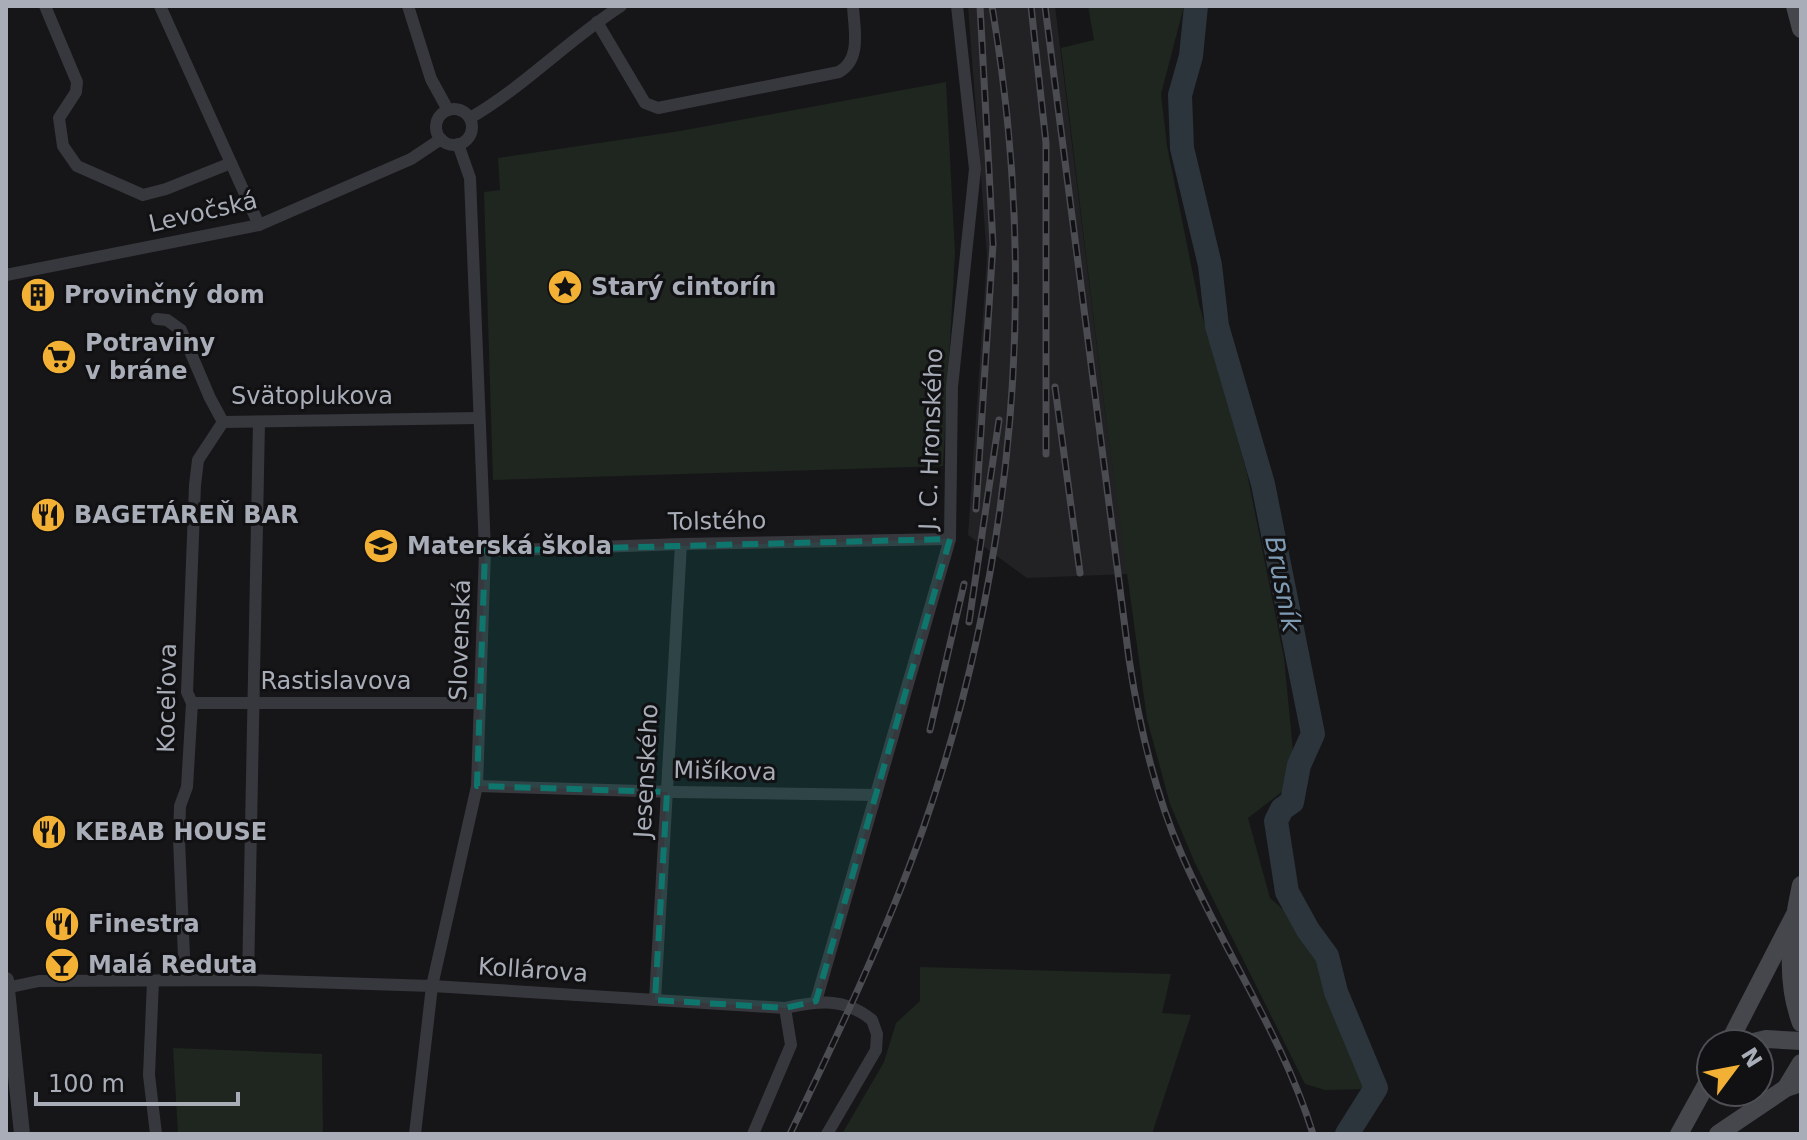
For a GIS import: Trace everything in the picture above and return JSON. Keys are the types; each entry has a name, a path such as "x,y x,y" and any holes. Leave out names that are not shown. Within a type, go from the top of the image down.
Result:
{"main road":[{"path":"1795,6 1801,29"},
{"path":"1801,885 1794,916 1789,968 1801,1023"},
{"path":"1736,1028 1794,916"},
{"path":"1775,1040 1801,1041"},
{"path":"1718,1134 1793,1086 1801,1063"},
{"path":"1679,1134 1695,1105"}],"street":[{"path":"45,6 77,82 76,92 59,118 63,146 77,166 143,195 231,163"},
{"path":"160,6 259,225"},
{"path":"408,6 431,79 448,110"},
{"path":"470,118 501,100 621,6"},
{"path":"597,22 645,103 658,108 839,72 851,61 855,49 853,6"},
{"name":"J. C. Hronského","path":"816,1001 950,539 952,387 975,169 957,6"},
{"path":"448,110 461,110 470,118 471,134 458,144 446,143 441,139 436,129 437,122 448,110"},
{"name":"Levočská","path":"6,275 259,225 411,159 441,139"},
{"name":"Slovenská","path":"415,1134 432,986 477,786 485,551 470,178 458,144"},
{"name":"Svätoplukova","path":"157,319 167,320 181,330 223,422 479,418"},
{"name":"Koceľova","path":"185,980 179,839 180,806 187,787 192,703 187,692 195,485 198,460 223,422"},
{"path":"248,980 259,422"},
{"name":"Tolstého","path":"485,551 950,539"},
{"name":"Jesenského","path":"655,1000 681,544"},
{"name":"Rastislavova","path":"192,703 480,703"},
{"name":"Mišíkova","path":"477,786 876,795"},
{"path":"6,980 22,1134"},
{"name":"Kollárova","path":"6,988 39,981 248,980 432,986 785,1008 816,1001 843,1003 872,1020 877,1034 876,1050 827,1134"},
{"path":"153,981 149,1075 156,1134"},
{"path":"753,1134 791,1045 785,1008"}],"highlighted area":[{"path":"950,539 816,1001 785,1008 655,1000 667,792 477,786 485,551"}],"shaded area":[{"path":"968,6 1055,6 1128,574 1027,578 968,535 987,257"},
{"path":"1088,6 1184,6 1161,94 1167,146 1199,304 1247,473 1284,658 1296,781 1248,818 1270,898 1314,937 1335,974 1369,1089 1325,1090 1305,1084 1195,863 1170,804 1147,719 1105,412 1061,48 1094,40"},
{"path":"946,82 955,253 943,466 493,480 484,192 500,190 498,158 680,131"},
{"path":"920,967 1171,974 1162,1013 1191,1015 1152,1134 842,1134 884,1062 896,1023 920,1001"},
{"path":"173,1048 322,1054 323,1134 178,1134"}],"waterway":[{"name":"Brusník","path":"1196,6 1191,56 1180,95 1182,148 1210,265 1217,326 1263,484 1313,734 1299,765 1292,802 1282,809 1276,821 1287,892 1327,956 1336,992 1376,1088 1347,1134"}],"railway":[{"path":"976,509 993,244 980,6"},
{"path":"790,1134 877,945 923,829 954,729 979,628 998,525 1010,422 1015,318 1014,214 1006,110 992,6"},
{"path":"1031,6 1046,143 1046,454"},
{"path":"1045,6 1129,659 1143,733 1155,782 1181,853 1285,1061 1313,1134"},
{"path":"1055,387 1080,573"},
{"path":"969,622 999,420"},
{"path":"930,730 964,584"}],"place":[{"name":"Starý cintorín","path":"565,287"},
{"name":"Provinčný dom","path":"38,295"},
{"name":"Potraviny v bráne","path":"59,357"},
{"name":"BAGETÁREŇ BAR","path":"48,515"},
{"name":"Materská škola","path":"381,546"},
{"name":"KEBAB HOUSE","path":"49,832"},
{"name":"Finestra","path":"62,924"},
{"name":"Malá Reduta","path":"62,965"}]}
